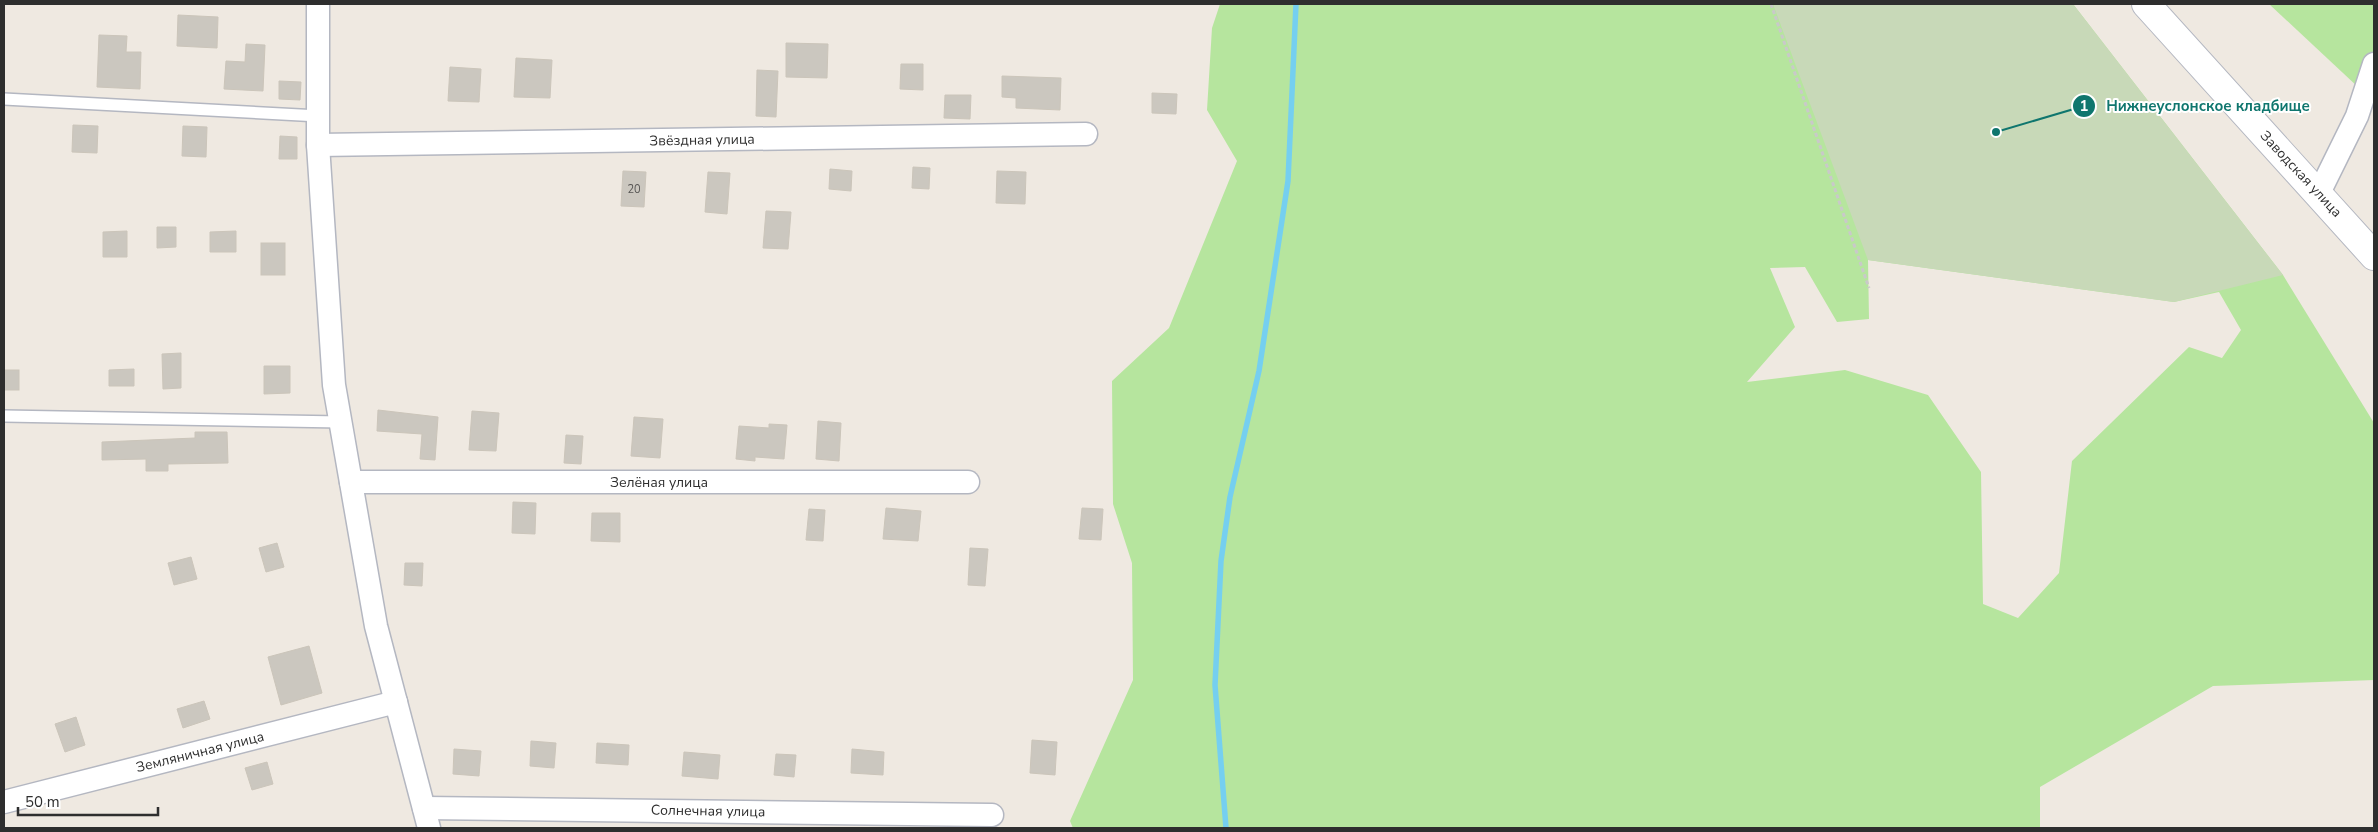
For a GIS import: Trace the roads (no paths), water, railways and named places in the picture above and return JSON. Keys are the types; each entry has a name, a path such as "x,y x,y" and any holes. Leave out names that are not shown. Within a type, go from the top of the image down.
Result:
{"street":[{"path":"318,4 318,145 334,385 376,626 427,818"},
{"name":"Заводская улица","path":"2146,4 2319,192 2374,256"},
{"path":"2319,192 2357,116 2374,64"},
{"name":"Звёздная улица","path":"318,145 1086,134"},
{"name":"Зелёная улица","path":"351,482 968,482"},
{"name":"Земляничная улица","path":"4,802 396,702"},
{"name":"Солнечная улица","path":"427,818 992,814"}],"lane":[{"path":"4,99 318,116"},
{"path":"4,416 341,422"}],"waterway":[{"path":"1226,828 1215,685 1221,561 1230,497 1259,371 1288,181 1296,4"}],"place":[{"name":"Нижнеуслонское кладбище","path":"1996,132"}]}
